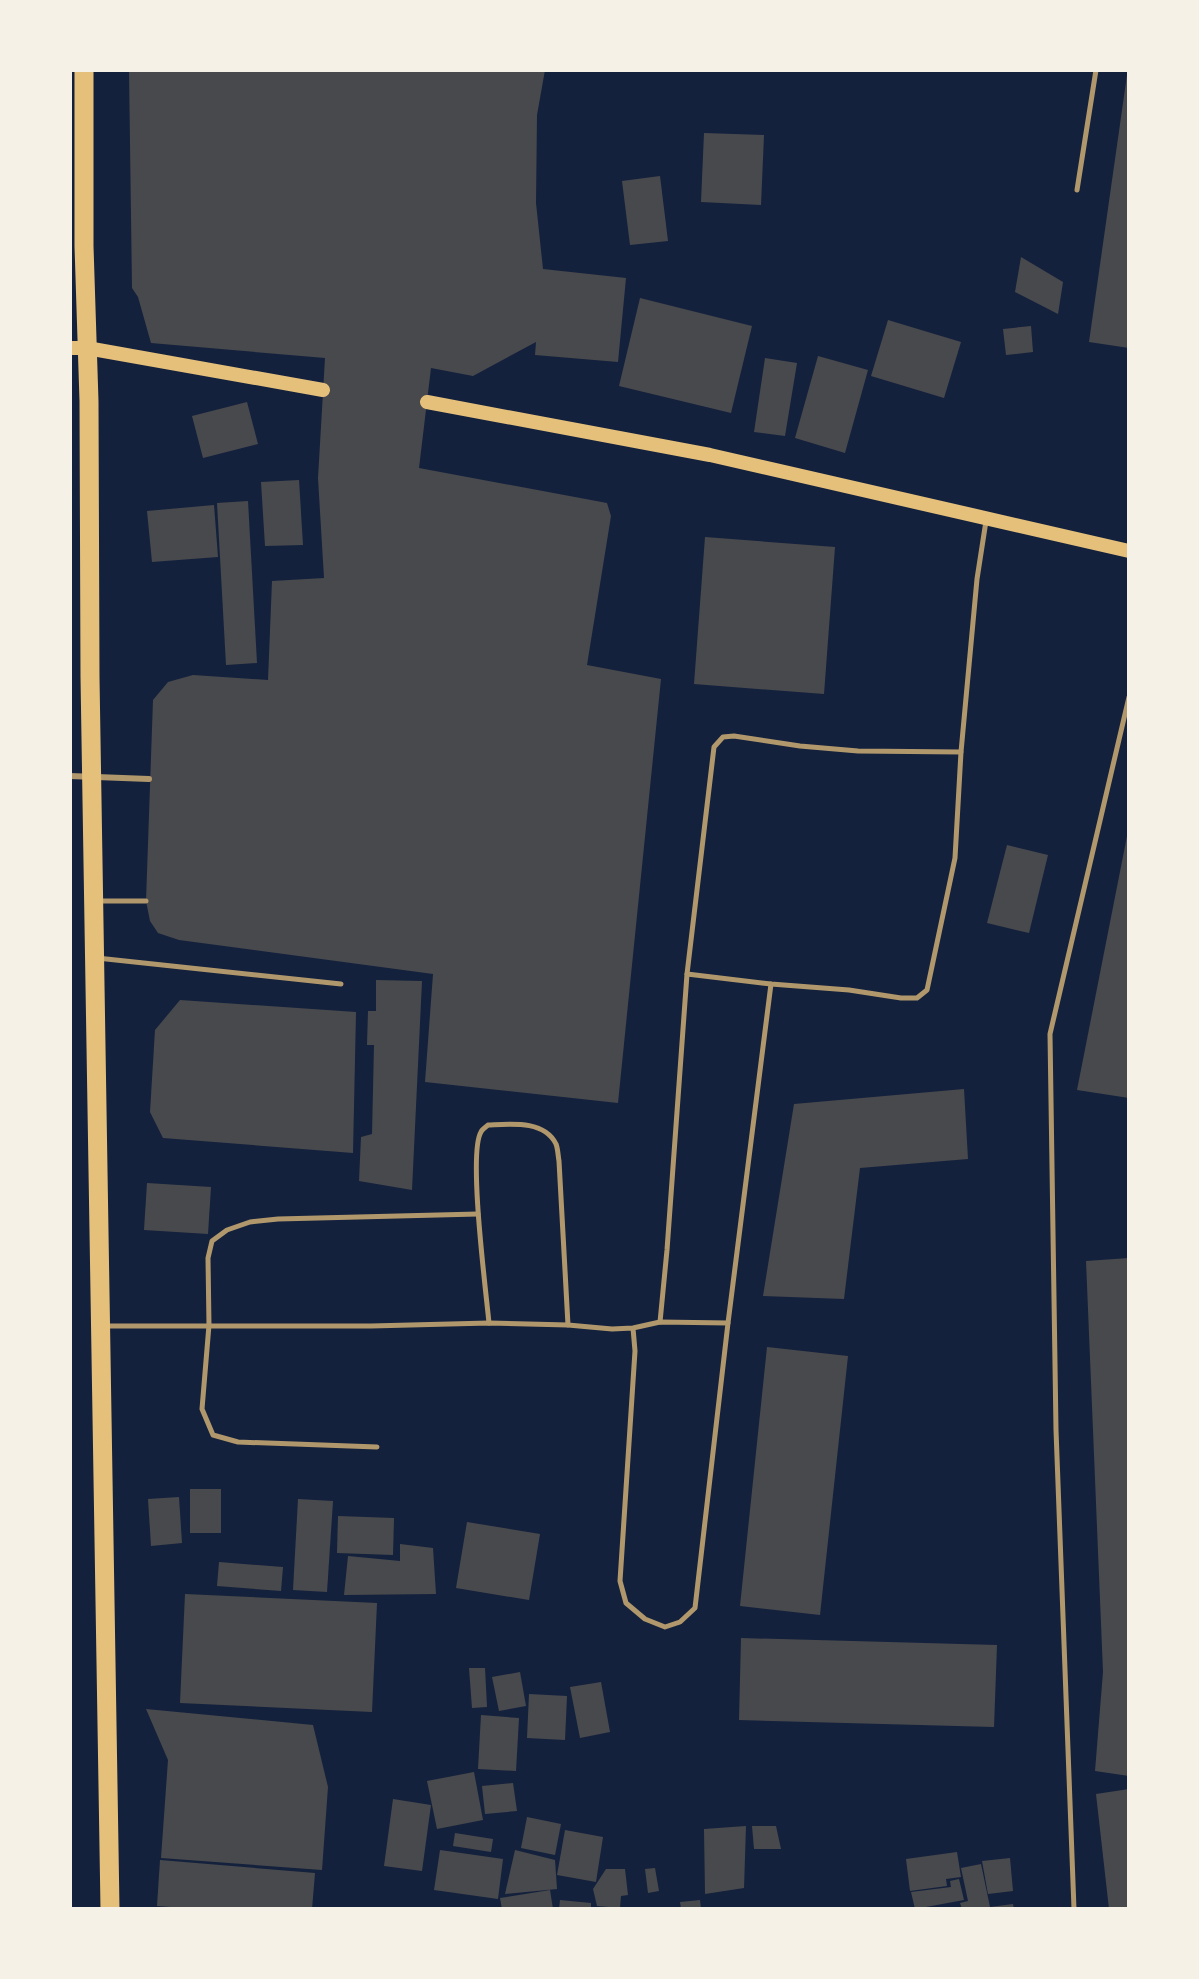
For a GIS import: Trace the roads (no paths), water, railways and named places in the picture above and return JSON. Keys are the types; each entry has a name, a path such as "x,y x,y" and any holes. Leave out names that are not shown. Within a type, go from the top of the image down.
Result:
{"highway":[{"path":"84,70 84,246 79,348 93,901 110,1909"}],"main road":[{"path":"79,348 323,390"},
{"path":"427,402 710,455 1129,551"}],"street":[{"path":"70,776 149,779"}],"lane":[{"path":"1077,190 1096,70"},
{"path":"687,974 771,984 849,989 901,998 917,998 927,990 955,858 961,752 977,579 986,518"},
{"path":"1074,1909 1056,1430 1050,1034 1129,697"},
{"path":"660,1322 687,974 714,747 723,737 734,736 858,751 961,752"},
{"path":"93,901 146,901"},
{"path":"94,957 341,984"},
{"path":"634,1328 635,1351 620,1581 626,1603 645,1619 665,1627 680,1622 695,1608 771,984"},
{"path":"489,1322 478,1213 477,1149 480,1133 488,1125 518,1124 542,1129 555,1144 559,1161 568,1325"},
{"path":"377,1447 238,1442 213,1435 202,1409 209,1325 208,1258 212,1241 227,1230 250,1222 278,1219 478,1213"},
{"path":"100,1326 371,1326 489,1322 612,1329 634,1328 660,1322 728,1322"}]}
